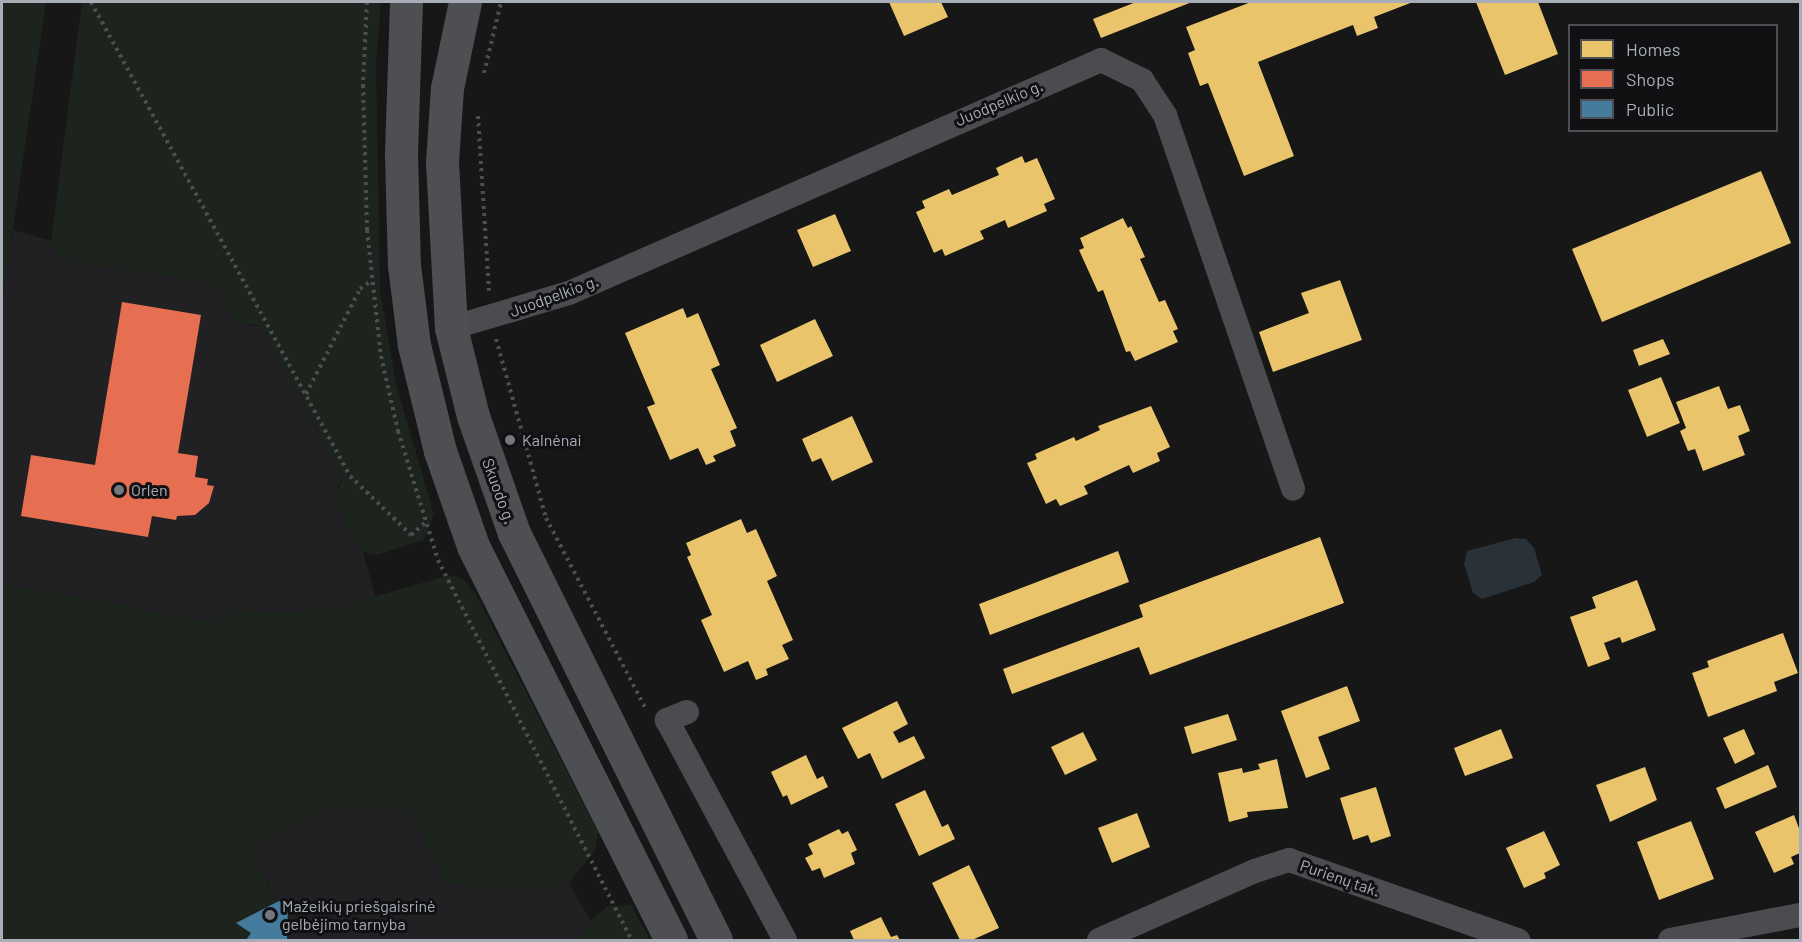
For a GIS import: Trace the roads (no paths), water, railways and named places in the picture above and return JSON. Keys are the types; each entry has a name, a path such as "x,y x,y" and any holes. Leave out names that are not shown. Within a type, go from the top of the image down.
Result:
{"main road":[{"path":"406,2 401,153 404,266 414,345 440,451 472,546 671,940"},
{"name":"Skuodo g.","path":"465,2 447,88 442,162 451,328 487,460 514,533 716,940"}],"street":[{"name":"Juodpelkio g.","path":"451,328 569,293 1101,60 1142,80 1164,114 1293,489"},
{"path":"687,712 667,720 784,940"},
{"name":"Purienų tak.","path":"1098,940 1255,871 1289,860 1518,940"},
{"path":"1670,940 1800,915"}],"place":[{"name":"Kalnėnai","path":"510,440"},
{"name":"Orlen","path":"119,490"},
{"name":"Mažeikių priešgaisrinė gelbėjimo tarnyba","path":"270,915"}]}
